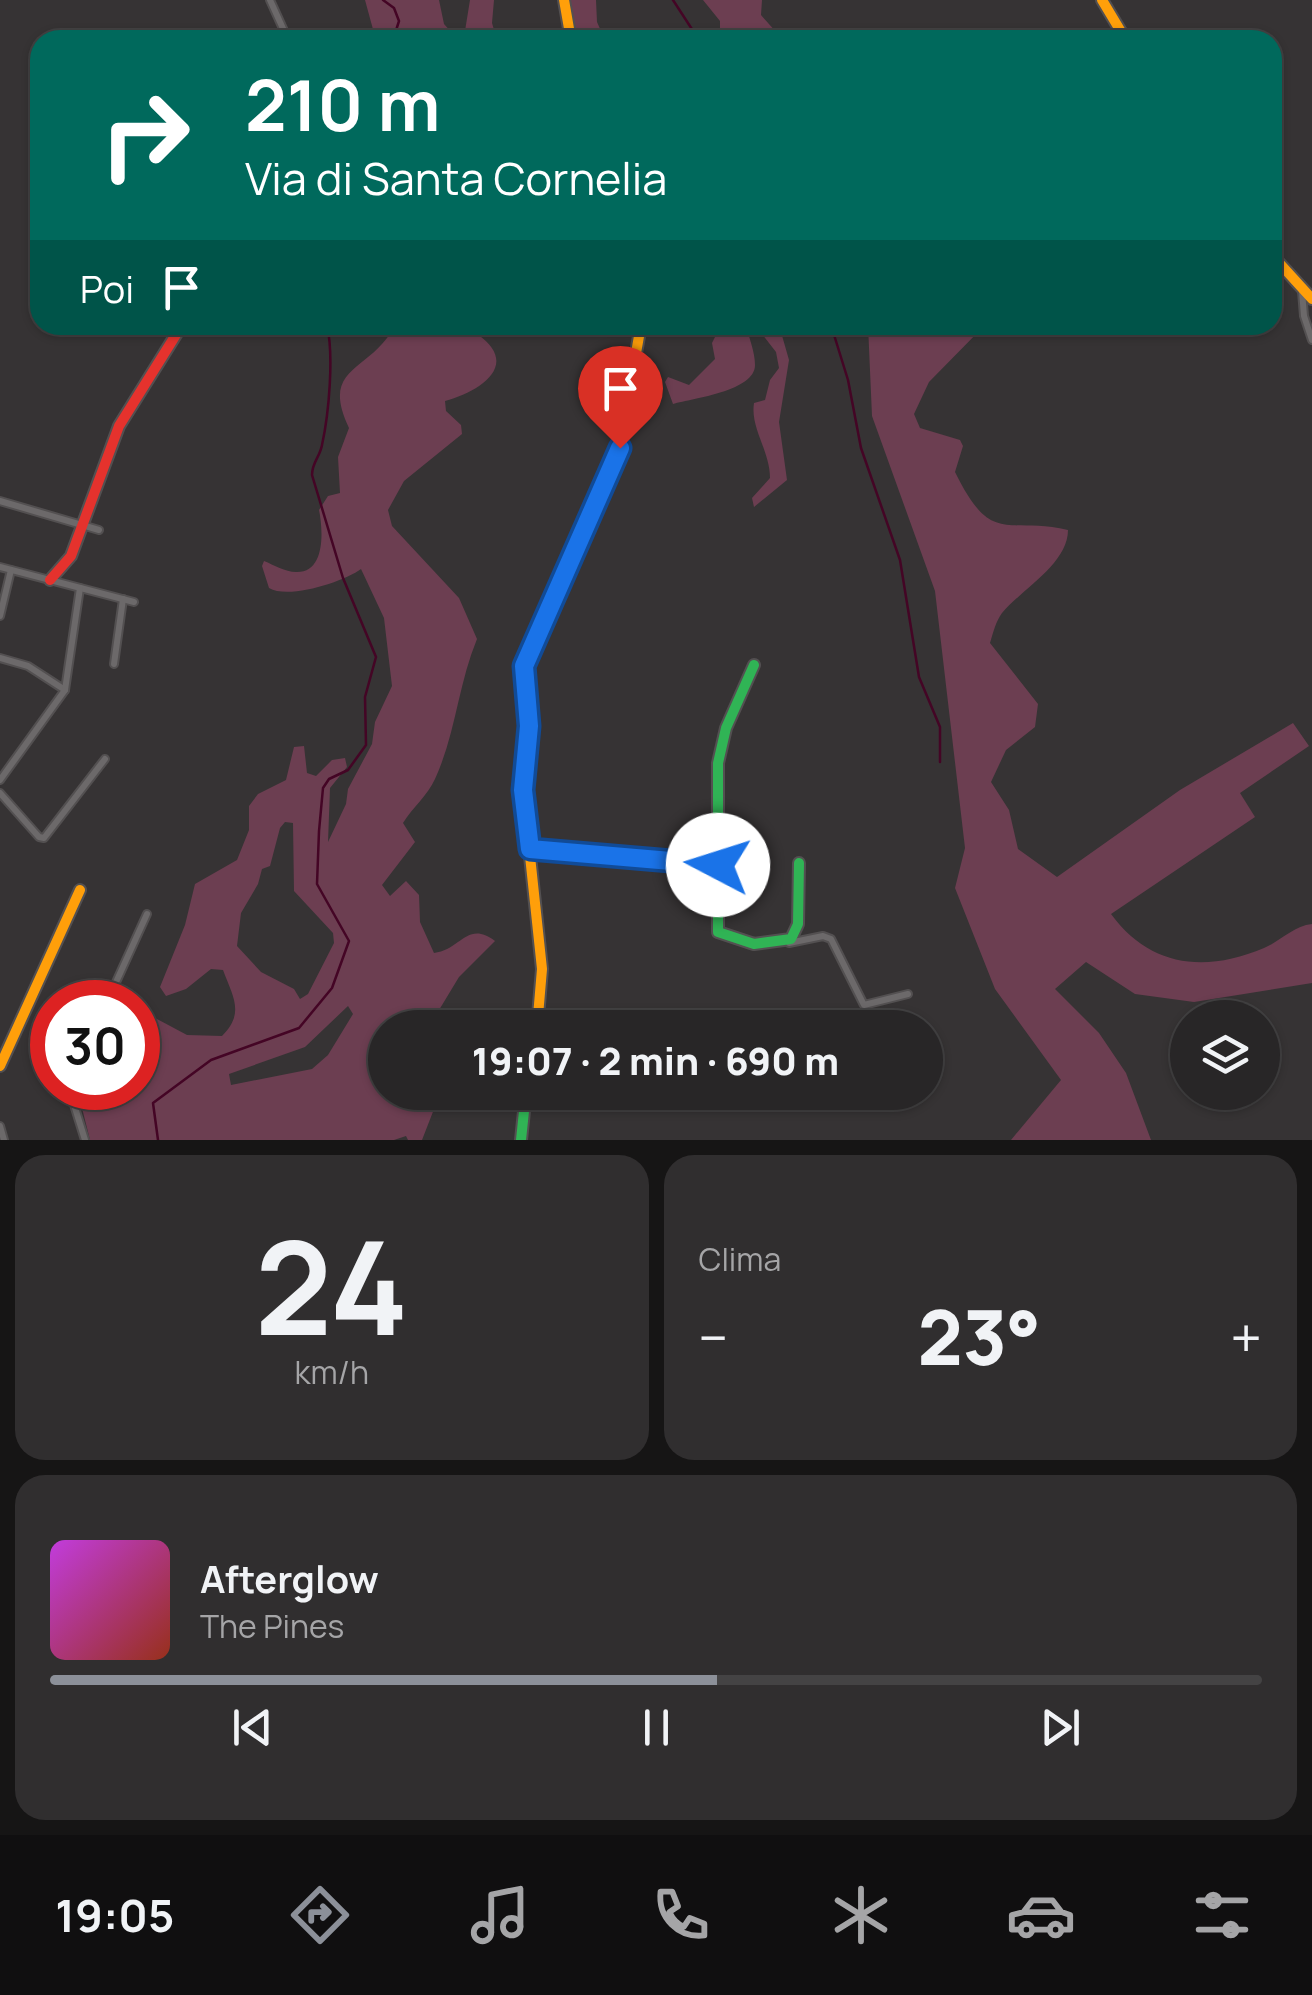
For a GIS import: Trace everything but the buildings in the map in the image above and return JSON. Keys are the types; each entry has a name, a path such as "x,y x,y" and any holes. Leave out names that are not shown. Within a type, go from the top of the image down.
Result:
{"street":[{"path":"270,0 285,30"},
{"path":"564,0 570,30"},
{"path":"1102,0 1120,30"},
{"path":"1282,267 1312,299"},
{"path":"1302,291 1304,316 1312,340"},
{"path":"50,580 70,556 119,426 176,335"},
{"path":"539,1010 542,969 523,790 529,726 524,666 616,464 639,335"},
{"path":"0,501 99,530"},
{"path":"0,567 134,602"},
{"path":"0,616 11,570"},
{"path":"0,780 66,690 80,588"},
{"path":"114,664 123,599"},
{"path":"0,658 28,666 66,690"},
{"path":"754,665 720,747 718,932 735,940 779,944 829,937 864,1005 908,994"},
{"path":"0,793 44,838 105,759"},
{"path":"530,849 718,865"},
{"path":"779,944 791,939 797,928 800,863"},
{"path":"0,1066 80,890"},
{"path":"117,980 147,914"},
{"path":"75,1110 84,1140"},
{"path":"522,1140 524,1110"},
{"path":"0,1126 4,1140"}],"shaded area":[{"path":"365,0 439,0 444,24 449,30 373,30"},
{"path":"470,0 494,0 494,30 465,30"},
{"path":"568,0 596,0 601,30 573,30"},
{"path":"703,0 762,0 761,15 774,30 720,30 720,21"},
{"path":"389,335 478,335 496,356 491,376 482,384 445,401 446,411 461,425 462,434 404,481 388,510 392,526 459,598 477,639 442,762 432,785 403,823 415,842 382,885 390,896 406,881 419,895 420,922 434,953 471,935 485,935 495,941 459,977 439,1010 368,1010 368,1110 434,1110 422,1140 408,1140 406,1136 394,1140 90,1140 82,1110 160,1110 160,1021 187,1035 222,1036 233,1020 235,1004 223,970 211,969 186,989 166,996 160,987 185,925 195,884 237,860 249,830 249,806 258,794 286,780 294,747 304,746 307,773 316,776 332,760 345,758 347,767 330,788 328,842 346,804 348,789 372,744 375,722 392,686 384,618 361,569 343,579 290,592 269,588 262,566 264,561 296,572 306,570 318,558 319,510 328,496 340,493 338,457 349,428 340,392 352,371","holes":["285,822 293,823 294,891 333,933 334,943 308,994 300,999 294,989 261,972 237,946 241,913 262,869 270,866","348,1006 353,1014 328,1055 312,1069 231,1085 229,1074 305,1047"]},
{"path":"716,335 749,335 755,360 752,374 735,387 673,404 665,382 668,377 689,385 715,359 712,343"},
{"path":"763,335 782,335 789,360 779,422 787,480 754,507 752,498 770,478 754,403 765,400 770,380 779,368 776,352"},
{"path":"868,335 975,335 929,382 914,414 920,428 960,440 963,446 955,472 979,511 990,520 1068,530 1066,542 1052,565 1002,613 990,643 1038,704 1035,727 1006,750 991,782 1009,810 1018,849 1057,877 1180,790 1293,723 1309,746 1240,793 1255,817 1111,914 1126,932 1161,955 1200,962 1242,956 1312,924 1312,983 1206,1000 1179,1000 1135,994 1086,962 1055,989 1099,1033 1126,1073 1151,1140 1011,1140 1061,1080 995,989 955,888 965,848 935,591 872,416"}],"waterway":[{"path":"383,0 394,8 399,21 396,30"},
{"path":"673,0 692,30"},
{"path":"158,1140 153,1103 211,1060 299,1028 332,988 349,941 317,884 323,788 329,779 348,770 366,745 365,697 376,657 343,578 312,475 322,445 329,401 328,335"},
{"path":"834,335 848,380 861,448 900,560 919,677 940,727 940,762"}],"traffic: fast":[{"path":"754,665 726,728 718,763 718,932 754,944 791,939 798,924 799,863"},
{"path":"521,1140 524,1110"}],"traffic: slow":[{"path":"564,0 569,30"},
{"path":"1102,0 1120,30"},
{"path":"1282,266 1312,299"},
{"path":"539,1010 542,969 523,790 529,725 523,680 528,653 616,465 639,335"},
{"path":"0,1066 80,890"}],"traffic: jam":[{"path":"50,580 71,556 119,426 176,335"}],"route":[{"path":"620,448 610,479 524,666 522,680 529,726 523,790 530,849 718,865"}]}
